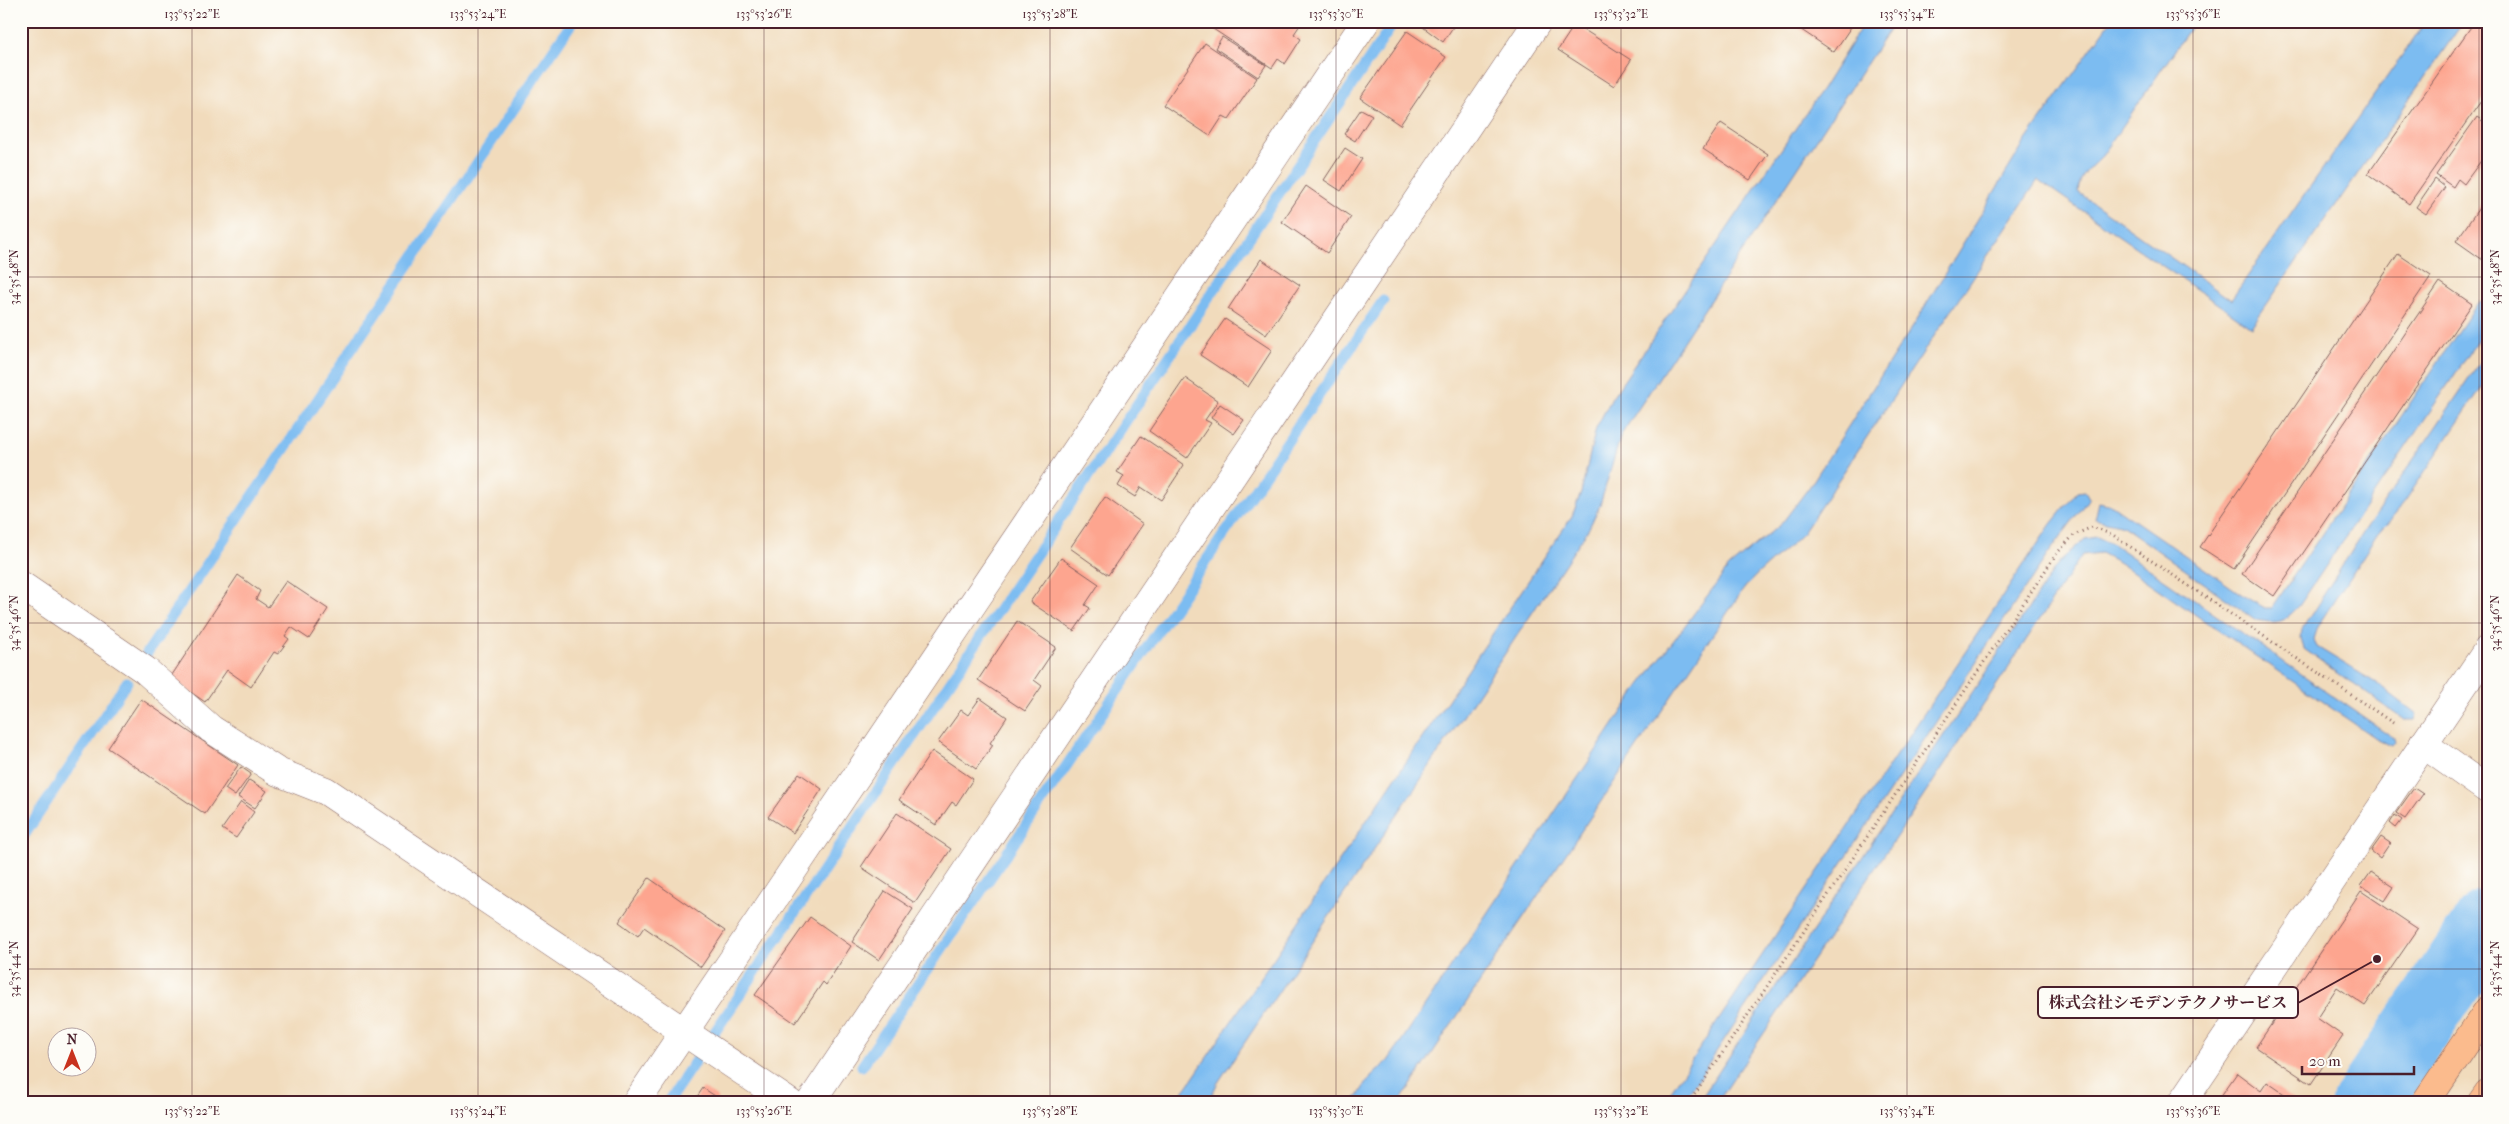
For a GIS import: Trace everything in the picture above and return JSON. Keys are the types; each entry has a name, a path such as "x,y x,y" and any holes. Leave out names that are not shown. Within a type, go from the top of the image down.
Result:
{"highway":[{"path":"2425,1103 2488,1010"},
{"path":"2481,1103 2488,1093"}],"street":[{"path":"636,1103 698,1040 1366,21"},
{"path":"810,1103 1538,21"},
{"path":"21,585 145,670 211,729 278,772 326,791 790,1103"},
{"path":"2182,1103 2488,649"},
{"path":"2423,744 2488,790"}],"path":[{"path":"1689,1103 2057,553 2074,535 2092,527 2113,535 2423,744"}],"water":[{"path":"1865,21 1895,21 1621,435 1600,505 1589,528 1217,1084 1208,1103 1174,1103 1187,1087 1572,516 1581,493 1596,428 1612,398 1823,88"},
{"path":"2111,21 2195,21 2102,156 2083,176 2078,192 2231,300 2426,21 2464,21 2251,327 2038,180 1803,533 1754,577 1740,594 1399,1103 1353,1103 1369,1079 1388,1061 1640,685 1729,567 1782,523 1810,486 1916,321 2024,143"},
{"path":"2479,301 2488,306 2488,325 2299,606 2284,619 2275,622 2256,620 2123,526 2095,519 2099,502 2112,505 2247,598 2265,608 2272,608"},
{"path":"2488,351 2488,378 2399,510 2377,535 2317,627 2313,639 2317,647 2376,683 2417,714 2415,720 2404,720 2304,649 2301,639 2302,629 2365,530"},
{"path":"2085,491 2089,498 2048,554 1682,1103 1663,1103 2051,524 2077,492"},
{"path":"2097,537 2113,544 2394,738 2395,743 2392,746 2375,738 2120,563 2101,553 2082,555 1927,791 1721,1097 1716,1103 1698,1103 2060,561 2085,539"}],"building":[{"path":"1201,21 1300,21 1302,22 1294,34 1301,39 1285,64 1278,59 1272,68"},
{"path":"1415,21 1457,21 1443,42"},
{"path":"1788,21 1855,21 1834,52"},
{"path":"2475,21 2488,21 2488,91 2409,204 2368,174"},
{"path":"1575,24 1631,60 1614,86 1558,50"},
{"path":"1407,31 1446,57 1400,125 1360,98"},
{"path":"1222,37 1266,65 1258,77 1215,48"},
{"path":"1205,43 1257,78 1229,119 1223,116 1210,136 1163,105"},
{"path":"1361,109 1372,115 1355,141 1344,134"},
{"path":"2477,117 2488,125 2488,151 2464,184 2458,179 2453,187 2436,175"},
{"path":"1721,123 1768,154 1750,180 1703,149"},
{"path":"1345,148 1362,159 1341,191 1324,180"},
{"path":"2435,179 2445,187 2426,214 2416,207"},
{"path":"1306,186 1351,217 1327,253 1282,222"},
{"path":"2488,195 2488,252 2483,260 2456,241"},
{"path":"2398,254 2431,276 2234,569 2200,547"},
{"path":"1261,259 1300,285 1266,335 1228,309"},
{"path":"2440,282 2472,304 2274,596 2242,574"},
{"path":"1225,319 1272,350 1248,387 1200,355"},
{"path":"1185,378 1218,401 1205,420 1211,423 1187,458 1149,431"},
{"path":"1220,404 1244,420 1234,434 1211,418"},
{"path":"1141,436 1184,465 1161,500 1141,487 1135,497 1118,486 1124,476 1117,472"},
{"path":"1105,497 1143,524 1108,575 1070,548"},
{"path":"1061,558 1099,584 1085,605 1090,608 1074,631 1030,602"},
{"path":"238,575 260,591 256,599 268,607 286,581 328,609 309,639 291,627 285,636 289,639 278,654 274,652 251,687 227,670 205,702 170,678"},
{"path":"1017,621 1056,647 1034,680 1042,686 1025,711 978,680"},
{"path":"980,698 1007,717 990,743 993,745 976,769 938,742 961,710 968,715"},
{"path":"141,699 238,765 205,814 108,748"},
{"path":"932,751 973,779 956,805 952,802 936,825 899,800"},
{"path":"241,767 251,774 235,796 225,789"},
{"path":"799,773 822,789 793,833 768,817"},
{"path":"249,780 267,791 255,808 238,797"},
{"path":"2414,788 2423,794 2405,819 2396,813"},
{"path":"241,802 254,812 236,838 222,829"},
{"path":"897,813 951,849 915,903 861,867"},
{"path":"2395,815 2402,820 2396,828 2390,823"},
{"path":"2381,837 2390,843 2380,858 2371,851"},
{"path":"2371,872 2394,887 2385,901 2361,886"},
{"path":"649,878 725,931 701,967 644,927 638,936 619,922"},
{"path":"885,891 913,909 879,960 852,942"},
{"path":"2361,891 2418,929 2365,1006 2337,987 2317,1018 2343,1036 2311,1084 2256,1047"},
{"path":"810,917 851,946 826,985 823,982 795,1023 755,995"},
{"path":"2237,1073 2261,1091 2267,1082 2293,1100 2291,1103 2216,1103"},
{"path":"703,1088 718,1098 715,1103 693,1103"}],"waterway":[{"path":"147,653 573,21"},
{"path":"667,1103 1395,21"},
{"path":"862,1066 1383,301"},
{"path":"21,840 127,682"},
{"path":"2366,1103 2488,922"}],"place":[{"name":"株式会社シモデンテクノサービス","path":"2377,959"}]}
